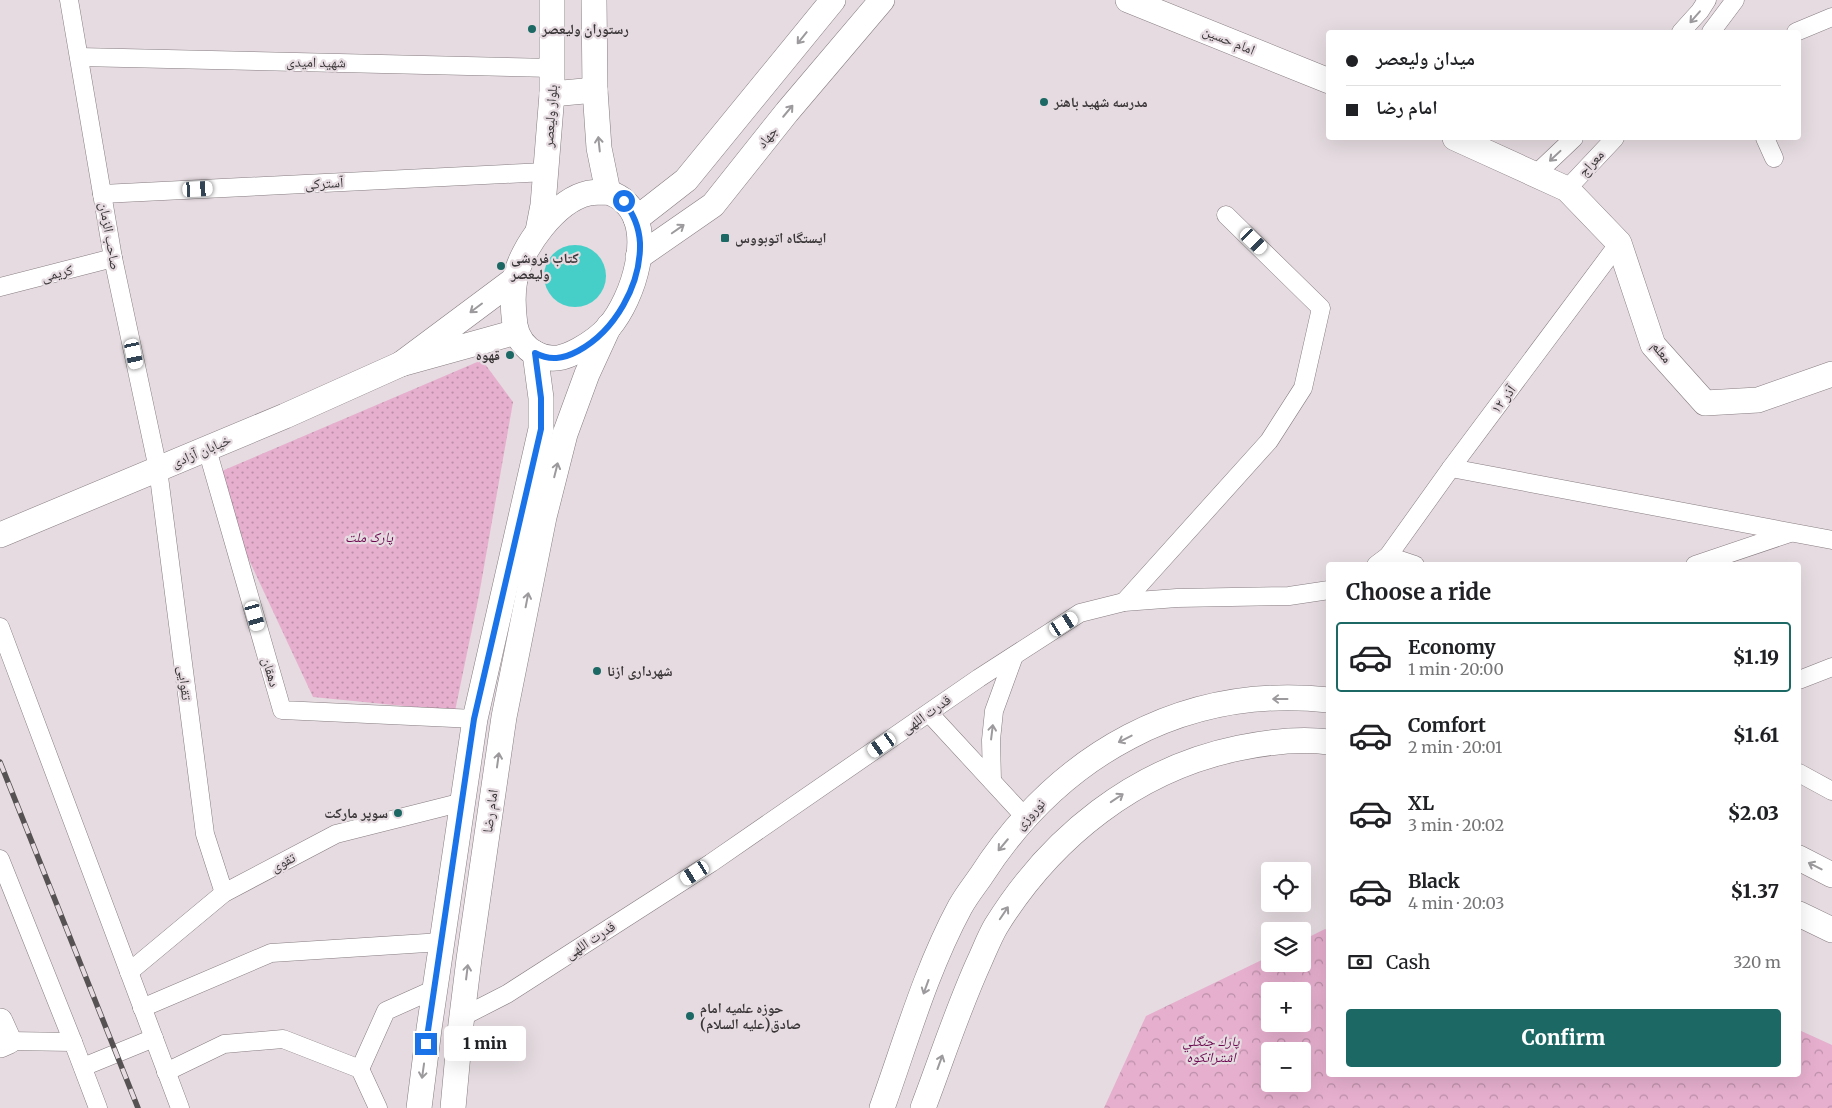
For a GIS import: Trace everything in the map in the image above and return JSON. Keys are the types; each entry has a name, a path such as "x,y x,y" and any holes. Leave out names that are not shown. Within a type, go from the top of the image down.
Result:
{"main road":[{"name":"بلوار ولیعصر","path":"538,232 546,172 552,94 552,0"},
{"path":"594,0 595,90 599,148 608,192"},
{"path":"636,219 686,180 833,0"},
{"name":"جهاد","path":"638,257 713,204 787,112 882,0"},
{"name":"امام حسین","path":"1128,0 1326,80"},
{"path":"552,94 595,90"},
{"path":"1460,140 1536,174"},
{"name":"معلم","path":"1536,174 1567,190 1619,244 1652,345 1705,403 1758,400 1832,374"},
{"path":"686,180 713,204"},
{"path":"608,192 624,201 636,219 640,243 637,272 626,300 609,326 588,346 565,358 544,358 527,349 516,332 513,307 515,279 526,250 543,224 565,205 587,193 608,192"},
{"path":"401,364 515,279"},
{"name":"امام رضا","path":"454,1108 462,1017 504,717 544,517 565,434 587,374 609,326"},
{"path":"401,364 516,332"},
{"name":"امام رضا","path":"419,1108 474,719 541,429 541,398 535,353"},
{"name":"خیابان آزادی","path":"0,535 158,470 401,364"},
{"name":"نوروزی","path":"882,1108 931,972 960,907 995,854 1025,817 1064,780 1109,747 1156,723 1201,708 1254,699 1326,700"},
{"path":"924,1108 968,987 995,927 1026,882 1058,846 1092,816 1134,787 1180,765 1220,752 1260,743 1314,740 1326,742"},
{"path":"1801,859 1832,875"},
{"path":"1801,915 1832,930"}],"street":[{"name":"صاحب الزمان","path":"69,0 113,258 158,470"},
{"path":"1683,30 1707,0"},
{"path":"1716,30 1735,0"},
{"path":"1800,30 1832,16"},
{"name":"شهید امیدی","path":"79,57 552,68"},
{"path":"1536,174 1572,140"},
{"name":"معراج","path":"1567,190 1612,140"},
{"path":"1766,140 1774,158"},
{"name":"آسترکی","path":"102,194 546,172"},
{"path":"1124,602 1269,441 1303,388 1321,308 1226,215"},
{"name":"۱۲ آذر","path":"1382,561 1619,244"},
{"name":"کریمی","path":"0,287 113,258"},
{"name":"دهقان","path":"207,448 282,710 474,719"},
{"path":"1451,468 1832,540"},
{"name":"تقوایی","path":"158,470 205,834 224,893"},
{"path":"1703,562 1790,532"},
{"name":"قدرت اللهی","path":"462,1017 507,994 710,863 929,712 1080,613 1124,602 1177,598 1289,596 1326,590"},
{"path":"0,627 180,1108"},
{"path":"992,781 990,740 994,711 1014,656"},
{"path":"1801,679 1832,667"},
{"path":"929,712 1025,817"},
{"path":"1801,775 1832,791"},
{"name":"تقوی","path":"129,972 224,893 336,834 463,802"},
{"path":"0,859 98,1108"},
{"path":"142,1008 271,953 442,942"},
{"path":"360,1069 386,1011 435,988"},
{"path":"3,1036 73,1042"},
{"path":"83,1066 154,1038"},
{"path":"166,1072 224,1044 283,1038 360,1069 378,1108"}],"green space":[{"name":"پارک ملت","path":"482,360 513,402 479,595 455,711 313,697 210,476"},
{"name":"پارك جنگلي اشترانكوه","path":"1325,929 1326,1077 1801,1077 1801,1031 1832,1045 1832,1108 1104,1108 1146,1016 1261,960 1261,972 1311,972 1311,936"}],"water":[{"path":"569,245 581,245 597,254 604,264 606,276 604,288 597,298 581,307 569,307 558,302 549,293 544,282 544,270 549,259 558,250"}],"railway":[{"path":"0,762 138,1108"}],"place":[{"name":"رستوران ولیعصر","path":"532,29"},
{"name":"مدرسه شهید باهنر","path":"1044,102"},
{"name":"ایستگاه اتوبووس","path":"725,238"},
{"name":"کتاب فروشی ولیعصر","path":"501,266"},
{"name":"قهوه","path":"510,355"},
{"name":"شهرداری ازنا","path":"597,671"},
{"name":"سوپر مارکت","path":"398,813"},
{"name":"حوزه علمیه امام صادق(علیه السلام)","path":"690,1016"}],"route":[{"path":"426,1044 474,719 541,429 541,398 535,353 544,358 565,358 588,346 609,326 626,300 637,272 640,243 636,219 624,201"}]}
